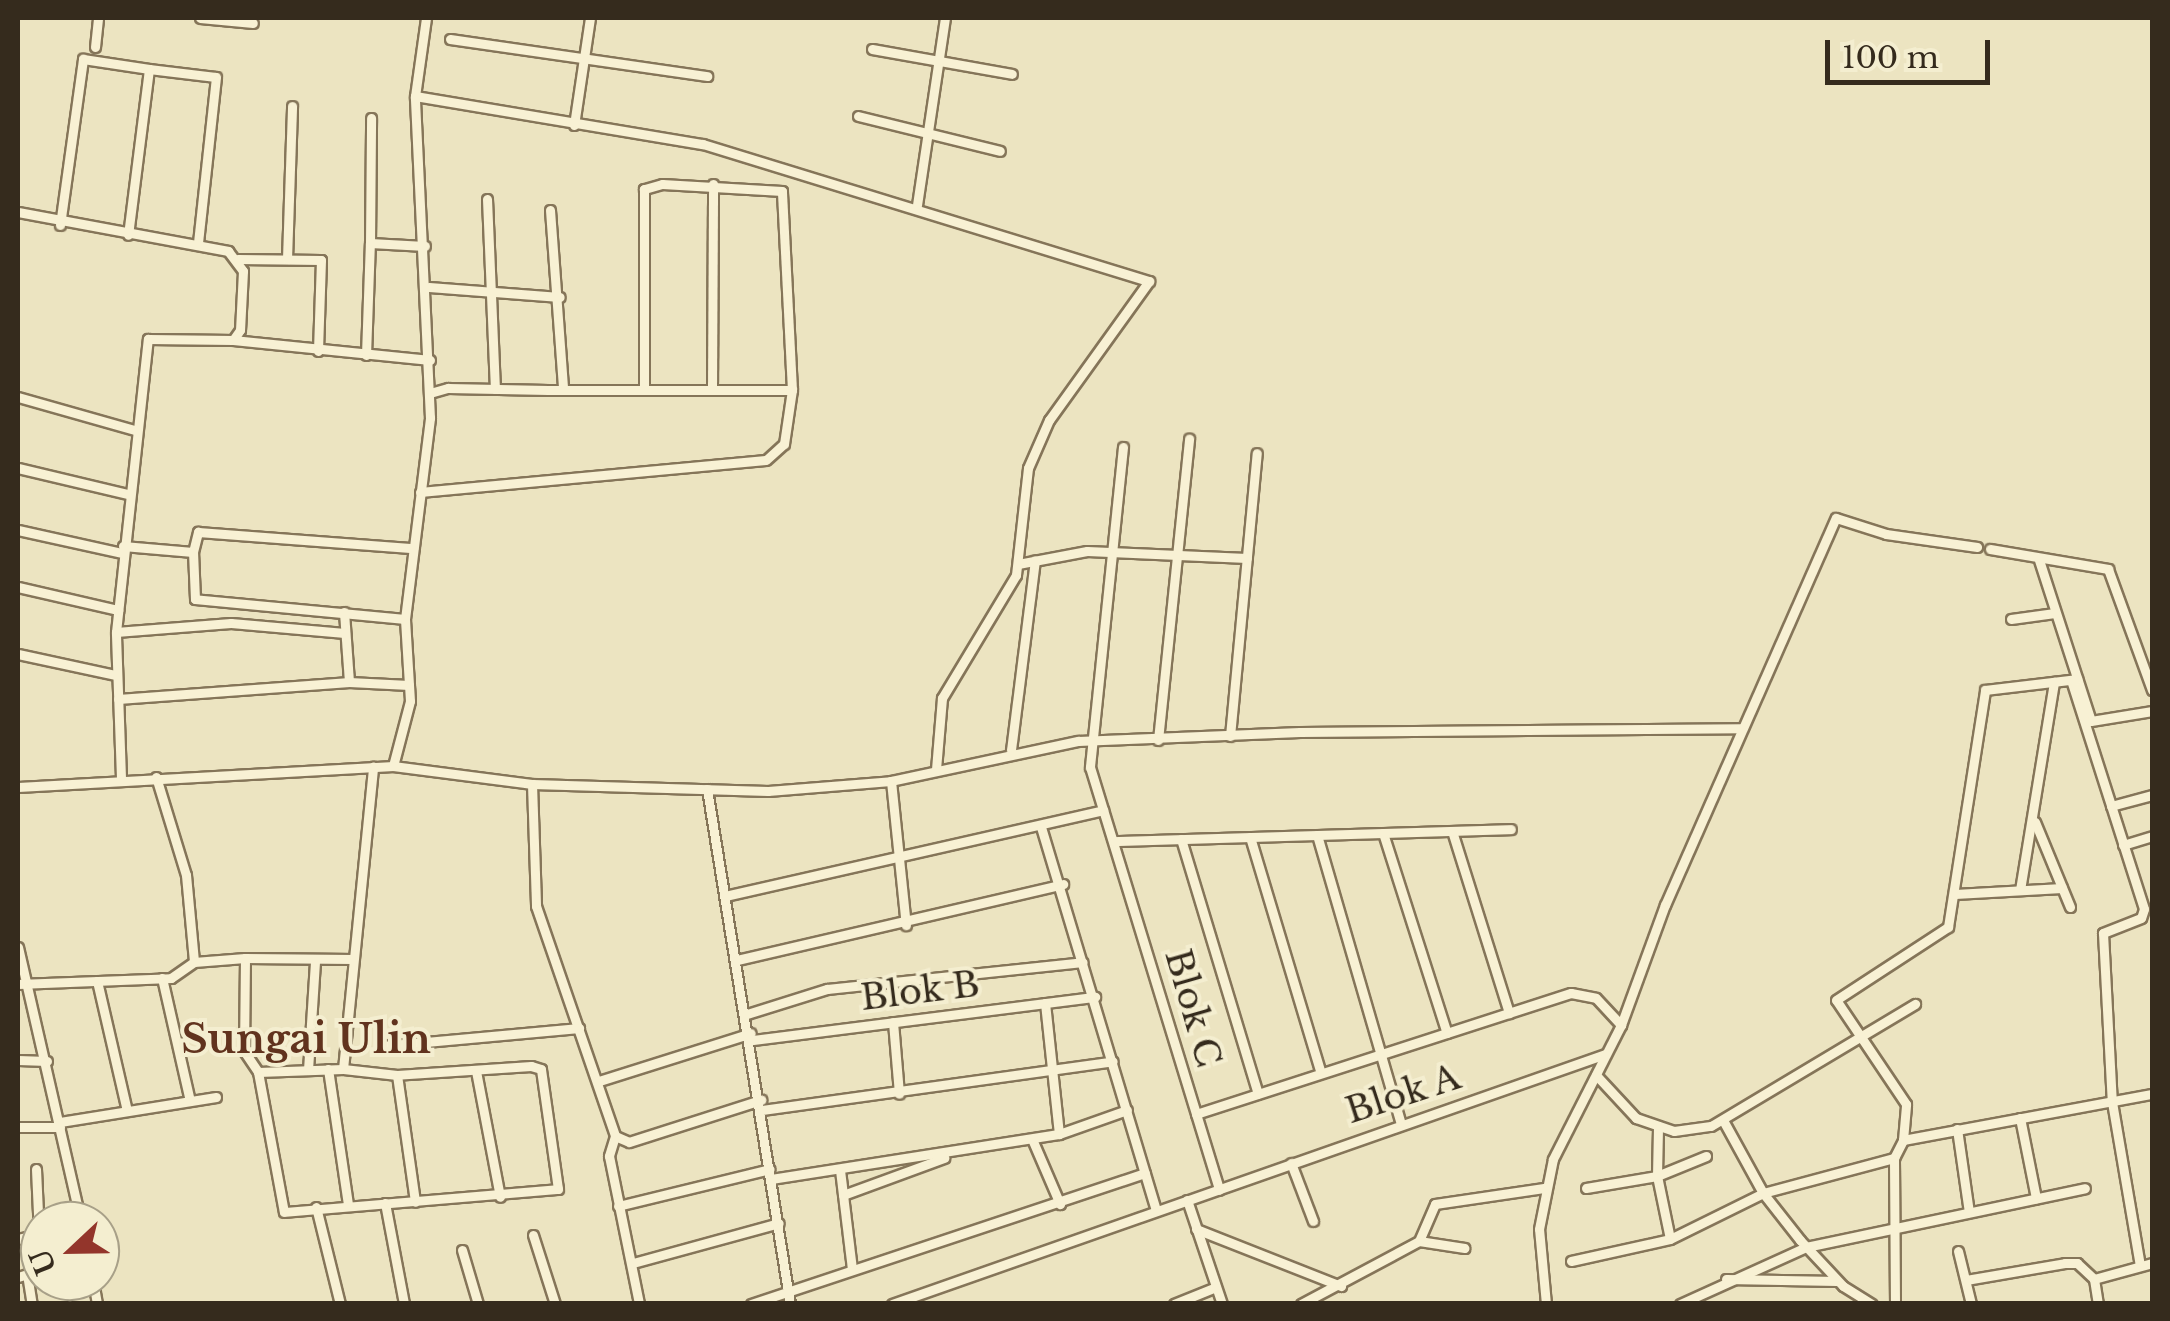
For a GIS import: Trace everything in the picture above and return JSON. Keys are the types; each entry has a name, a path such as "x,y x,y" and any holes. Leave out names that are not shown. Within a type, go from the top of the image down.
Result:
{"street":[{"path":"95,47 98,18"},
{"path":"200,18 253,23"},
{"path":"392,766 409,685 405,619 430,393 429,287 415,96 426,18"},
{"path":"574,125 590,18"},
{"path":"917,205 945,18"},
{"path":"450,39 707,76"},
{"path":"872,49 1012,74"},
{"path":"60,225 83,59 216,77 198,244"},
{"path":"128,235 149,68"},
{"path":"415,96 703,144 917,205 1150,281 1049,420 1022,496 1018,564 999,608 946,684 936,770"},
{"path":"287,259 292,106"},
{"path":"858,116 1000,151"},
{"path":"366,355 371,118"},
{"path":"420,492 766,460 784,444 792,390 785,196 778,188 713,184 644,189 644,389"},
{"path":"712,390 713,184"},
{"path":"487,199 496,388"},
{"path":"550,210 560,298 563,388"},
{"path":"18,212 60,225 198,244 238,259 321,260 318,351"},
{"path":"370,243 425,246"},
{"path":"233,340 242,300 238,259"},
{"path":"429,287 560,298"},
{"path":"121,778 116,632 127,494 148,339 233,340 430,360"},
{"path":"430,393 496,388 792,390"},
{"path":"18,397 135,430"},
{"path":"1158,740 1189,439"},
{"path":"1123,447 1108,552 1090,742 1103,810 1116,841 1511,829"},
{"path":"1230,736 1257,453"},
{"path":"18,468 127,494"},
{"path":"1546,1304 1539,1229 1544,1188 1569,1118 1620,1025 1742,728 1836,518 1886,534 1977,547"},
{"path":"18,530 123,550 193,552"},
{"path":"405,619 192,598 193,552 198,532 414,548"},
{"path":"1990,549 2108,569 2152,690"},
{"path":"1018,564 1108,552 1247,558"},
{"path":"2039,560 2144,908 2141,918 2102,933 2112,1102 2140,1266"},
{"path":"1011,750 1035,561"},
{"path":"18,587 118,610"},
{"path":"344,612 349,682"},
{"path":"2011,620 2056,613"},
{"path":"116,632 231,623 346,634"},
{"path":"18,654 115,675"},
{"path":"1894,1304 1891,1226 1894,1158 1903,1140 1901,1088 1836,1000 1948,928 1985,690 2074,679"},
{"path":"2074,679 2092,722 2152,710"},
{"path":"118,699 349,682 409,685"},
{"path":"2020,890 2054,682"},
{"path":"18,788 121,778 392,766 532,784 708,789 891,780 1011,750 1090,742 1742,728"},
{"path":"343,1068 373,766"},
{"path":"156,776 186,875 194,962"},
{"path":"891,780 906,925"},
{"path":"532,784 536,906 615,1136 609,1156 634,1263 639,1304"},
{"path":"708,789 752,1036 790,1304"},
{"path":"2111,806 2152,795"},
{"path":"726,896 898,862 1103,810"},
{"path":"2034,818 2070,907"},
{"path":"1041,827 1063,884 1156,1210"},
{"path":"1452,831 1509,1013"},
{"path":"1383,833 1446,1033"},
{"path":"1317,835 1384,1053 1400,1121"},
{"path":"2124,845 2152,836"},
{"path":"1250,837 1321,1074"},
{"path":"1181,839 1258,1094"},
{"name":"Blok C","path":"1116,841 1219,1190"},
{"path":"737,960 906,925 1063,884"},
{"path":"1956,894 2062,888"},
{"path":"18,946 22,984 46,1061 76,1201"},
{"path":"22,984 162,978 194,962 245,958 306,954 315,961 353,959"},
{"path":"245,958 244,1051 258,1072 284,1212 550,1192 559,1184 541,1069 531,1066 397,1076 343,1068 258,1072"},
{"path":"308,1070 315,961"},
{"path":"747,1014 827,990 1083,962"},
{"path":"162,978 190,1101"},
{"path":"97,981 128,1111"},
{"path":"1196,1114 1509,1013 1586,994 1620,1025"},
{"name":"Blok B","path":"599,1081 752,1036 1095,997"},
{"path":"1045,1003 1059,1134"},
{"path":"1596,1075 1636,1118 1658,1128 1724,1122 1915,1004"},
{"path":"892,1022 899,1094"},
{"path":"382,1046 579,1028"},
{"name":"Blok A","path":"892,1304 1219,1190 1400,1121 1606,1054"},
{"path":"18,1060 46,1061"},
{"path":"615,1136 630,1142 762,1105 899,1094 1113,1060"},
{"path":"328,1069 348,1206"},
{"path":"476,1070 500,1197"},
{"path":"397,1076 416,1202"},
{"path":"1903,1140 2152,1094"},
{"path":"18,1127 60,1124 216,1096"},
{"path":"618,1206 770,1174 840,1170 1059,1134 1127,1110"},
{"path":"2020,1118 2036,1198"},
{"path":"1724,1122 1763,1194 1806,1248 1838,1281 1872,1304"},
{"path":"1658,1128 1658,1176 1670,1239"},
{"path":"1956,1130 1969,1212"},
{"path":"1032,1139 1060,1204"},
{"path":"844,1195 968,1149"},
{"path":"1586,1188 1658,1176 1706,1156"},
{"path":"1572,1261 1670,1239 1763,1194 1894,1158"},
{"path":"1290,1163 1313,1221"},
{"path":"36,1169 38,1201"},
{"path":"840,1170 852,1270"},
{"path":"752,1304 1144,1173"},
{"path":"1301,1304 1419,1241 1435,1204 1544,1188"},
{"path":"1680,1304 1726,1279 1806,1248 1891,1226 2085,1188"},
{"path":"1186,1200 1222,1304"},
{"path":"385,1204 404,1304"},
{"path":"316,1207 340,1304"},
{"path":"634,1263 779,1223"},
{"path":"1196,1229 1340,1286"},
{"path":"533,1235 555,1304"},
{"path":"1419,1241 1464,1248"},
{"path":"462,1250 478,1304"},
{"path":"1958,1250 1971,1304"},
{"path":"2094,1280 2152,1262"},
{"path":"1966,1280 2077,1263 2094,1280 2098,1304"},
{"path":"18,1277 26,1274 32,1304"},
{"path":"1726,1279 1838,1281"},
{"path":"1174,1304 1216,1288"}],"district":[{"name":"Sungai Ulin","path":"306,1039"}]}
